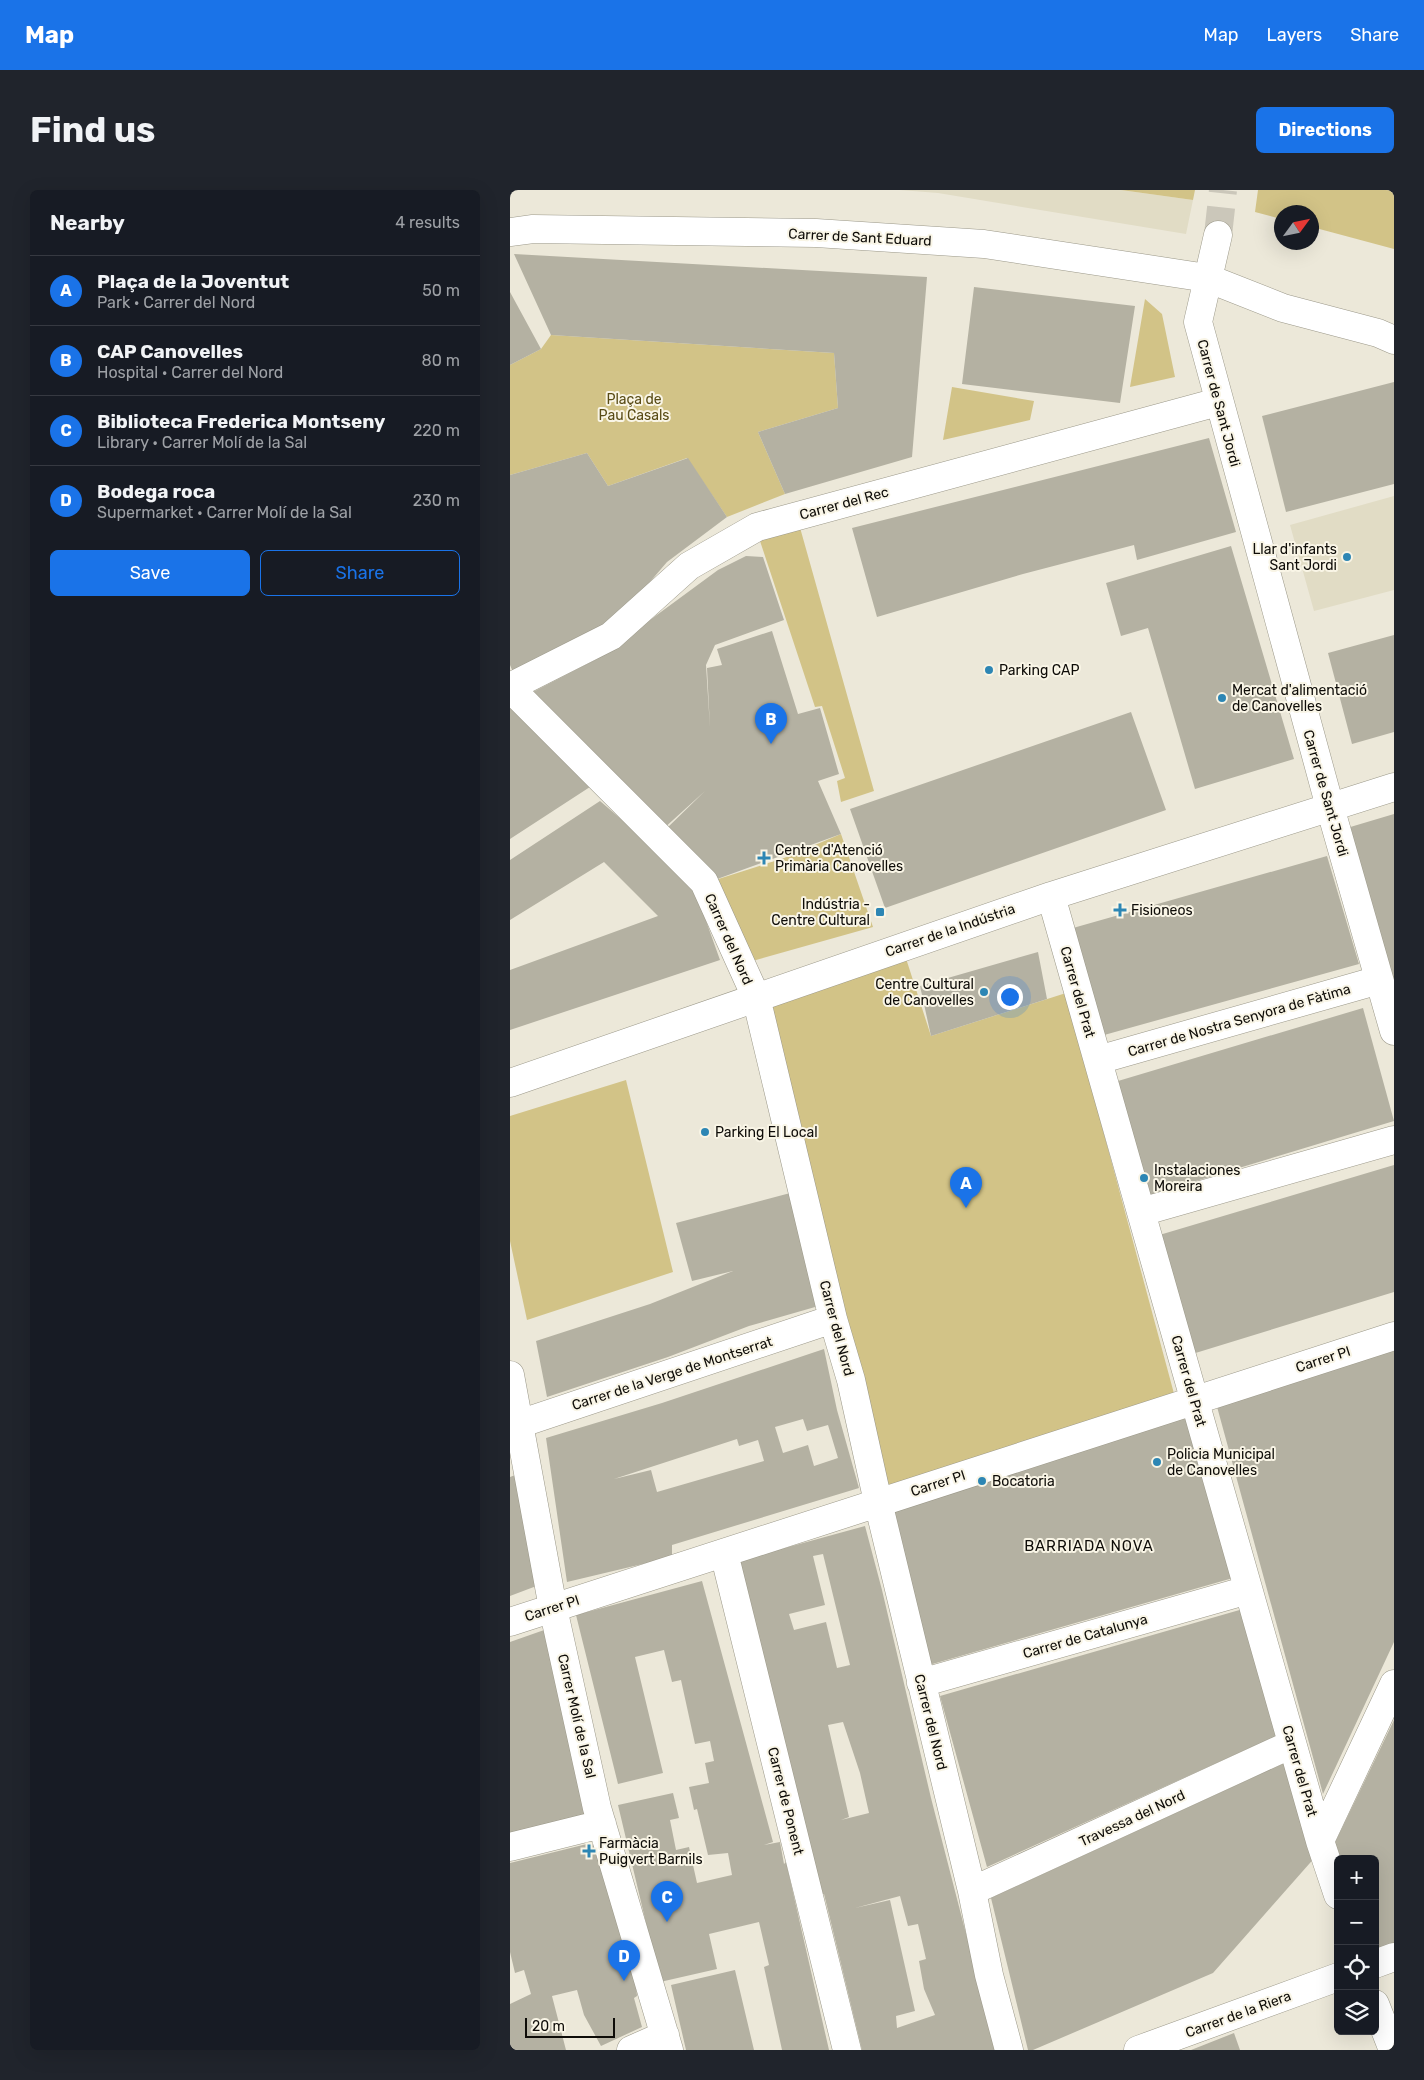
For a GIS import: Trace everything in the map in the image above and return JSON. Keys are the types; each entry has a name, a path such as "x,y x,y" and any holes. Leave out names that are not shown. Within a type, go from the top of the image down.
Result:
{"street":[{"name":"Carrer de Sant Eduard","path":"510,232 533,229 826,234 984,244 1207,278 1283,308 1394,340"},
{"name":"Carrer de Sant Jordi","path":"1218,235 1198,322 1218,402 1394,1031"},
{"name":"Carrer del Rec","path":"510,688 610,636 689,566 757,527 1218,402"},
{"name":"Carrer del Nord","path":"510,688 704,882 756,997 833,1319 851,1380 878,1502 972,1891 989,1975 1009,2050"},
{"name":"Carrer de la Indústria","path":"510,1083 1051,896 1394,787"},
{"name":"Carrer del Prat","path":"1051,896 1320,1842 1334,1883"},
{"name":"Carrer de Nostra Senyora de Fàtima","path":"1098,1060 1379,980"},
{"path":"1141,1212 1394,1140"},
{"name":"Carrer de la Verge de Montserrat","path":"514,1426 833,1319"},
{"name":"Carrer PI","path":"510,1622 1394,1336"},
{"name":"Carrer Molí de la Sal","path":"510,1375 514,1426 602,1824 667,2042"},
{"name":"Carrer de Ponent","path":"724,1553 847,2050"},
{"name":"Carrer de Catalunya","path":"921,1683 1248,1590"},
{"path":"1320,1842 1394,1684"},
{"name":"Travessa del Nord","path":"972,1891 1292,1744"},
{"path":"510,1848 602,1824"},
{"path":"1379,1963 1394,1957"},
{"name":"Carrer de la Riera","path":"1138,2050 1334,1978"},
{"path":"1379,2014 1393,2050"},
{"path":"631,2050 667,2042"}],"shaded area":[{"path":"900,190 1121,190 1193,200 1186,234 938,193"},
{"name":"Llar d'infants Sant Jordi","path":"1394,496 1394,590 1314,611 1290,525"}],"green space":[{"path":"1121,190 1195,190 1193,200"},
{"path":"1258,190 1394,190 1394,249 1319,229 1319,205 1274,205 1274,217 1255,212"},
{"path":"1145,299 1162,314 1175,377 1130,387"},
{"name":"Plaça de Pau Casals","path":"551,335 834,353 838,408 758,432 785,494 727,517 687,458 608,486 587,453 510,475 510,365 541,349"},
{"path":"952,387 1034,401 1030,420 943,440"},
{"path":"799,524 874,791 841,802 837,781 845,778 822,706 815,707 758,535"},
{"path":"841,834 873,927 749,962 709,882 784,858"},
{"path":"902,946 931,1036 1066,993 1176,1401 876,1495 756,997"},
{"path":"626,1080 673,1272 527,1320 510,1241 510,1116"}],"building":[{"path":"514,254 927,277 912,457 785,494 758,432 838,408 834,353 551,335"},
{"path":"974,287 1135,306 1120,403 962,384"},
{"path":"510,292 541,349 510,365"},
{"path":"1394,382 1394,484 1286,512 1262,416"},
{"path":"1209,438 1236,532 1137,560 1134,545 1023,574 877,617 852,528"},
{"path":"587,453 608,486 688,458 727,517 667,562 619,618 515,677 510,665 510,475"},
{"name":"Mercat d'alimentació de Canovelles","path":"1231,546 1294,759 1195,789 1148,628 1121,636 1106,583"},
{"path":"746,556 763,557 784,620 715,645 706,665 710,728 707,668 722,665 717,649 772,631 798,714 820,708 839,774 818,781 841,834 709,882 665,830 705,791 662,830 529,694 597,659 718,570"},
{"path":"1394,635 1394,732 1352,744 1328,653"},
{"path":"510,701 593,785 510,839"},
{"path":"1131,712 1166,810 885,908 850,809"},
{"path":"600,801 643,838 695,890 720,960 510,1030 510,970 658,916 604,862 510,920 510,860"},
{"path":"1394,814 1394,986 1347,828"},
{"path":"1327,856 1359,964 1097,1037 1066,930"},
{"name":"Centre Cultural de Canovelles","path":"1038,952 1047,999 931,1036 920,986"},
{"path":"1363,1008 1394,1121 1143,1197 1108,1084"},
{"path":"1394,1165 1394,1292 1189,1355 1156,1236"},
{"path":"794,1192 822,1305 749,1326 668,1357 547,1397 536,1341 650,1304 733,1271 692,1281 676,1223"},
{"path":"1394,1346 1394,1642 1323,1794 1216,1403"},
{"path":"824,1349 837,1410 859,1488 672,1545 672,1557 567,1582 546,1438 662,1403","holes":["803,1419 807,1431 828,1425 838,1458 814,1466 808,1445 783,1453 775,1427","737,1439 739,1446 758,1440 764,1461 657,1492 651,1470 614,1479"]},
{"path":"1186,1416 1233,1578 929,1665 893,1512"},
{"path":"526,1471 547,1582 510,1596 510,1477"},
{"path":"865,1526 931,1798 996,2050 862,2050 824,1894 817,1895 737,1561","holes":["823,1554 850,1665 837,1668 826,1622 794,1630 789,1614 825,1605 813,1556","843,1722 860,1773 869,1813 841,1820 849,1817 828,1725","900,1896 908,1926 918,1924 926,1959 919,1961 924,1989 935,2015 897,2028 896,2016 915,2011 890,1900 855,1908"]},
{"path":"702,1581 773,1842 764,1845 780,1842 829,2050 782,2050 764,1967 769,1965 759,1922 709,1934 717,1969 660,1982 618,1805 673,1793 679,1818 670,1820 676,1850 689,1847 697,1883 732,1875 728,1853 708,1855 697,1809 694,1810 689,1787 709,1783 705,1763 714,1761 710,1741 695,1744 681,1680 672,1682 664,1650 635,1657 663,1773 618,1784 576,1615"},
{"path":"1243,1609 1276,1736 987,1867 940,1696"},
{"path":"547,1629 584,1772 575,1774 585,1814 510,1833 510,1642"},
{"path":"1394,1720 1394,1945 1379,1951 1379,1855 1336,1855 1332,1849"},
{"path":"1289,1761 1317,1855 1213,1973 1033,2050 1028,2050 991,1898"},
{"path":"599,1841 635,1976 637,1996 634,1998 642,2027 601,2046 584,2015 577,1990 552,1996 566,2050 510,2050 510,2004 531,1994 524,1970 515,1973 510,1952 510,1863"},
{"path":"735,1970 754,2050 686,2050 671,1985"},
{"path":"1234,2033 1240,2050 1191,2050"}],"tunnel":[{"path":"1218,235 1223,190"}],"place":[{"name":"Llar d'infants Sant Jordi","path":"1347,557"},
{"name":"Parking CAP","path":"989,670"},
{"name":"Mercat d'alimentació de Canovelles","path":"1222,698"},
{"name":"CAP Canovelles","path":"771,744"},
{"name":"Centre d'Atenció Primària Canovelles","path":"764,858"},
{"name":"Fisioneos","path":"1120,910"},
{"name":"Indústria - Centre Cultural","path":"880,912"},
{"name":"Centre Cultural de Canovelles","path":"984,992"},
{"name":"Parking El Local","path":"705,1132"},
{"name":"Instalaciones Moreira","path":"1144,1178"},
{"name":"Plaça de la Joventut","path":"966,1208"},
{"name":"Policia Municipal de Canovelles","path":"1157,1462"},
{"name":"Bocatoria","path":"982,1481"},
{"name":"Farmàcia Puigvert Barnils","path":"589,1851"},
{"name":"Biblioteca Frederica Montseny","path":"667,1922"},
{"name":"Bodega roca","path":"624,1981"}],"district":[{"name":"BARRIADA NOVA","path":"1089,1546"}]}
